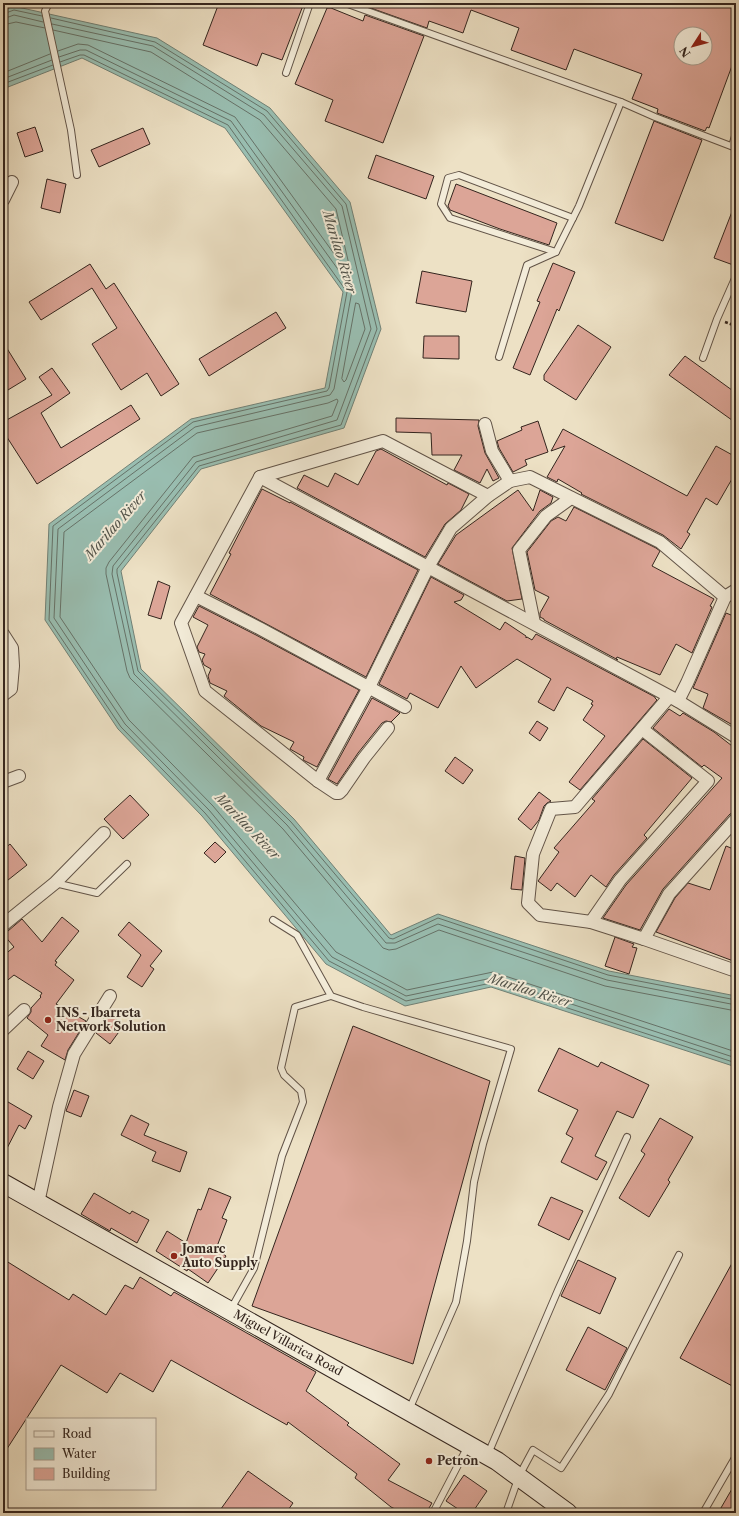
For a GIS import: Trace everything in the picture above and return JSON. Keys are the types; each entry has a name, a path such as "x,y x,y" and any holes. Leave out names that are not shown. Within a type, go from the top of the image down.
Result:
{"main road":[{"name":"Miguel Villarica Road","path":"3,1183 469,1445 519,1476 568,1513"}],"street":[{"path":"3,200 12,182"},
{"path":"485,424 492,451 510,481"},
{"path":"388,728 339,793 336,793 318,781 205,691 181,623 260,477 383,441 488,496"},
{"path":"260,477 534,623 673,699 736,737"},
{"path":"318,781 369,687 428,567 451,528 488,496 510,481 530,477 660,542 725,597"},
{"path":"534,623 519,550 546,516 571,498"},
{"path":"736,590 725,597 687,683 642,729 575,807 551,809 533,854 528,903 540,915 591,922 736,971"},
{"path":"196,596 259,628 405,707"},
{"path":"3,634 12,648 14,666 11,689 3,695"},
{"path":"591,922 620,880 708,781 642,729"},
{"path":"3,782 19,776"},
{"path":"644,939 669,894 736,819"},
{"path":"3,925 55,882 104,833"},
{"path":"38,1203 59,1107 74,1054 110,996"},
{"path":"3,1030 24,1010"}],"lane":[{"path":"49,3 45,10 71,130 77,175"},
{"path":"286,73 310,3"},
{"path":"345,3 621,102 655,117 734,147 736,133"},
{"path":"499,357 526,265 556,252 573,218 621,102"},
{"path":"556,252 450,218 441,204 448,178 459,175 573,218"},
{"path":"703,358 717,319 736,276"},
{"path":"55,882 97,893 127,864"},
{"path":"273,920 297,935 331,996"},
{"path":"231,1311 254,1268 282,1156 303,1102 301,1091 284,1075 281,1068 295,1007 331,996 363,1007 511,1049 483,1144 474,1182 456,1302 409,1411"},
{"path":"487,1456 558,1290 627,1137"},
{"path":"506,1513 519,1476 533,1450 561,1468 609,1394 679,1255"},
{"path":"433,1513 469,1445"},
{"path":"703,1513 736,1456"}],"water":[{"name":"Marilao River","path":"13,6 157,38 270,108 350,202 381,329 344,428 201,469 121,571 141,669 294,819 391,935 438,914 609,971 736,996 736,1067 491,987 405,1006 326,964 202,816 118,729 45,620 49,524 191,419 325,388 343,292 225,128 82,58 3,89 3,11"}],"building":[{"path":"219,3 304,3 282,60 262,53 257,66 203,45"},
{"path":"370,3 736,3 736,55 709,128 707,127 705,131 657,113 658,109 632,99 642,74 574,49 566,70 511,50 519,28 471,10 463,33 429,21 427,28 368,7"},
{"path":"327,8 331,8 363,21 365,15 424,36 383,143 325,121 333,100 295,84"},
{"path":"654,121 702,140 663,241 615,223"},
{"path":"35,127 43,151 25,157 17,133"},
{"path":"143,128 150,144 99,167 91,150"},
{"path":"376,155 434,176 426,199 368,178"},
{"path":"47,179 66,184 60,213 41,208"},
{"path":"456,184 557,223 549,245 500,229 450,210 448,206"},
{"path":"736,204 736,266 714,258"},
{"path":"553,263 575,272 559,311 557,309 530,375 513,368 540,302 537,301"},
{"path":"90,264 106,289 114,283 179,384 161,396 147,373 121,390 92,344 117,328 92,288 41,320 29,302"},
{"path":"422,271 472,281 466,312 416,303"},
{"path":"276,312 286,328 209,376 199,359"},
{"path":"578,325 611,347 576,400 544,380 544,375"},
{"path":"424,336 459,336 459,359 423,358"},
{"path":"3,342 26,379 3,393"},
{"path":"685,356 736,393 736,423 669,375"},
{"path":"52,368 70,393 41,413 61,448 131,405 140,419 37,484 3,431 3,422 52,395 39,377"},
{"path":"396,418 479,420 478,426 485,453 499,478 493,481 487,469 480,483 454,470 462,455 432,455 431,433 396,432"},
{"path":"538,421 548,452 525,460 527,465 513,472 499,448 497,441 522,430 521,427"},
{"path":"563,429 687,496 716,446 736,457 736,472 717,505 706,498 687,532 690,534 681,549 663,535 581,494 582,493 558,479 557,482 547,477 565,446 551,451"},
{"path":"381,449 447,485 448,483 469,494 461,510 445,524 425,557 297,488 304,475 328,487 335,473 358,485 376,451"},
{"path":"262,489 290,502 418,570 366,677 210,594"},
{"path":"518,490 533,511 540,490 553,497 551,503 540,511 512,548 522,599 507,601 438,564 456,535"},
{"path":"574,507 656,548 660,551 652,566 714,599 692,653 676,644 660,675 617,657 616,659 540,617 540,613 549,597 535,590 527,552 551,521 558,517 566,521"},
{"path":"431,577 464,595 461,600 454,602 500,630 505,622 526,636 526,638 527,637 532,640 536,634 655,697 657,700 580,790 569,782 605,736 583,720 593,705 591,704 593,701 567,687 554,711 538,702 551,679 517,659 476,688 461,666 438,708 410,693 407,699 379,684"},
{"path":"158,581 170,586 161,619 148,615"},
{"path":"199,606 359,690 317,767 303,760 304,757 290,749 294,742 261,726 224,696 227,691 210,683 208,676 211,669 204,665 202,660 205,654 199,652 197,647 208,625 193,617"},
{"path":"726,613 736,617 736,727 703,708 708,694 693,688"},
{"path":"372,698 400,713 391,722 386,721 382,723 358,753 337,784 328,779"},
{"path":"669,709 680,716 683,713 714,732 736,749 736,812 730,814 663,889 640,930 603,918 626,885 722,778 704,765 702,767 653,728"},
{"path":"537,721 548,728 540,741 529,733"},
{"path":"643,739 692,778 644,835 647,838 614,875 606,887 591,875 575,897 557,883 551,891 538,881 559,852 554,848 595,801 592,799"},
{"path":"455,757 473,770 463,784 445,771"},
{"path":"539,792 551,801 544,806 539,820 531,830 518,819"},
{"path":"130,795 149,815 123,839 104,819"},
{"path":"215,842 226,852 215,863 204,853"},
{"path":"10,844 27,865 3,884 3,850"},
{"path":"726,846 736,850 736,962 656,932 675,898 688,883 710,890"},
{"path":"515,856 525,858 522,890 511,889"},
{"path":"62,917 79,931 55,961 57,962 55,965 74,980 56,1004 86,1021 68,1050 65,1060 41,1046 48,1035 27,1018 31,1012 31,1008 41,997 40,996 42,993 14,975 3,984 3,956 14,947 3,932 8,931 22,919 42,942"},
{"path":"129,922 162,951 150,966 154,969 142,987 127,977 141,955 118,935"},
{"path":"615,937 634,944 632,947 637,948 629,974 605,966"},
{"path":"109,1013 124,1025 110,1044 96,1033"},
{"path":"353,1026 490,1081 413,1364 252,1306"},
{"path":"559,1048 598,1067 601,1062 649,1085 633,1118 617,1111 595,1156 607,1162 597,1180 561,1162 573,1138 566,1134 578,1110 538,1091"},
{"path":"28,1051 44,1061 33,1079 17,1069"},
{"path":"74,1090 89,1096 81,1117 66,1111"},
{"path":"3,1099 32,1116 25,1129 19,1125 3,1156"},
{"path":"131,1115 149,1124 144,1135 187,1152 180,1172 152,1161 156,1152 121,1135"},
{"path":"660,1118 693,1137 668,1180 670,1182 649,1217 619,1198 645,1154 641,1151"},
{"path":"209,1188 231,1197 222,1218 227,1220 216,1249 226,1256 208,1283 188,1269 187,1271 156,1251 167,1231 186,1243 198,1209 201,1210"},
{"path":"94,1193 130,1214 132,1211 149,1220 137,1243 111,1228 110,1231 81,1214"},
{"path":"551,1197 583,1211 569,1240 538,1225"},
{"path":"736,1256 736,1388 680,1358"},
{"path":"3,1259 69,1300 73,1294 106,1315 125,1285 133,1289 140,1277 171,1296 174,1292 316,1372 306,1391 349,1423 347,1425 400,1464 388,1480 432,1503 426,1513 403,1513 391,1507 355,1478 357,1474 288,1422 287,1425 171,1360 153,1392 120,1373 107,1393 61,1365 3,1455"},
{"path":"578,1260 616,1278 600,1314 561,1296"},
{"path":"588,1327 627,1348 605,1390 566,1370"},
{"path":"248,1471 293,1503 286,1513 218,1513"},
{"path":"464,1475 487,1491 472,1513 464,1513 446,1501"},
{"path":"736,1482 736,1513 718,1513"}],"place":[{"name":"INS - Ibarreta Network Solution","path":"48,1020"},
{"name":"Jomarc Auto Supply","path":"174,1256"},
{"name":"Petron","path":"429,1461"}]}
